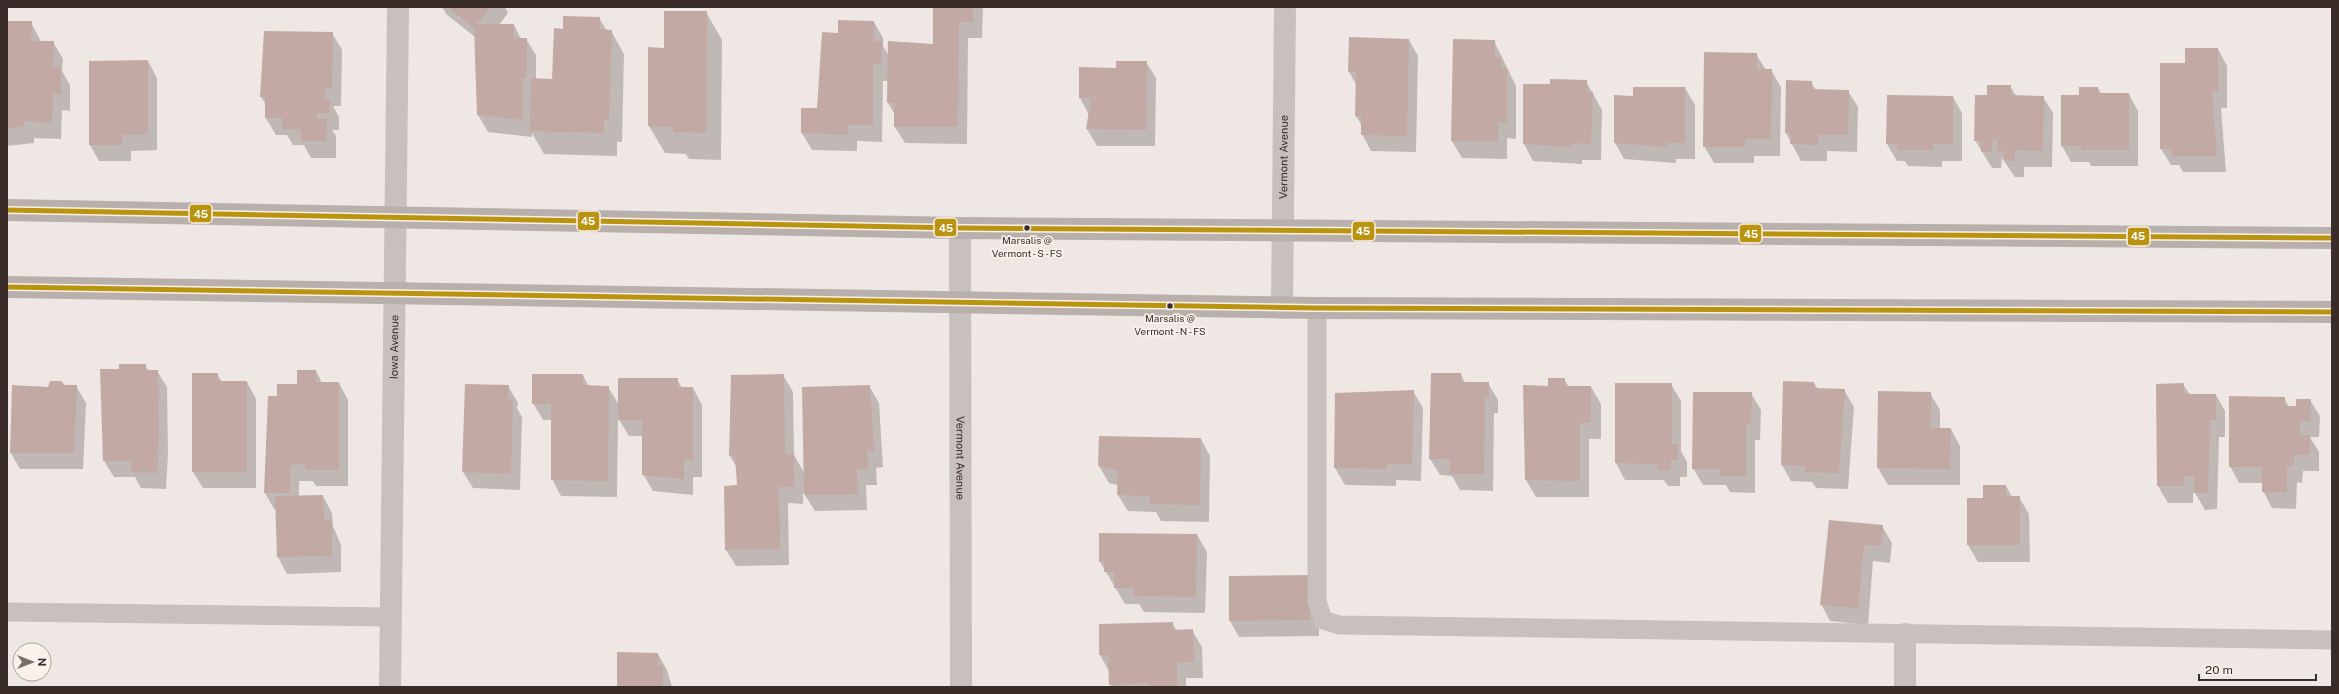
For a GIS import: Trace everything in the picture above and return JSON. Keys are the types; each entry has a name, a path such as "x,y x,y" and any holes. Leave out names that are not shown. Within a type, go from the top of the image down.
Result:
{"main road":[{"path":"7,210 960,228 2332,238"},
{"path":"7,287 1282,308 2332,312"}],"street":[{"name":"Iowa Avenue","path":"390,687 398,7"},
{"name":"Vermont Avenue","path":"1282,308 1285,7"},
{"name":"Vermont Avenue","path":"960,228 961,687"},
{"path":"1905,634 1905,687"}],"lane":[{"path":"1317,308 1317,601 1322,620 1339,625 2332,640"},
{"path":"7,612 391,617"}],"building":[{"path":"447,7 491,7 477,24 514,24 514,38 527,38 527,78 523,78 523,120 477,115 474,28"},
{"path":"933,7 973,7 973,22 959,22 958,127 894,127 894,103 887,103 888,41 933,44"},
{"path":"664,11 707,11 706,133 673,132 673,127 648,126 648,47 664,48"},
{"path":"563,16 600,17 600,29 612,30 609,120 604,120 604,133 530,131 531,78 552,79 554,28 563,29"},
{"path":"838,20 874,21 874,41 882,42 881,64 873,64 873,125 848,125 848,135 801,133 801,108 817,108 822,32 838,33"},
{"path":"7,21 32,21 31,41 54,41 53,67 61,67 61,95 53,94 52,123 24,121 24,127 7,128"},
{"path":"264,31 333,32 332,89 325,89 324,99 330,99 330,113 317,113 317,118 327,119 326,141 301,141 301,129 282,129 282,118 265,118 265,97 260,97"},
{"path":"1349,37 1409,39 1407,136 1361,135 1361,116 1355,116 1356,72 1348,72"},
{"path":"1453,39 1495,40 1495,57 1501,57 1501,68 1507,68 1507,123 1498,122 1498,142 1451,141"},
{"path":"2185,48 2218,48 2218,92 2212,92 2217,156 2172,156 2172,149 2160,149 2160,63 2185,63"},
{"path":"1704,52 1757,53 1757,69 1772,69 1771,139 1745,139 1745,147 1703,147"},
{"path":"148,60 148,134 122,135 122,145 89,145 89,61"},
{"path":"1116,61 1147,61 1146,130 1086,129 1091,98 1079,98 1079,67 1116,68"},
{"path":"1550,79 1587,80 1587,92 1593,92 1591,144 1573,143 1573,147 1523,144 1523,84 1550,84"},
{"path":"1786,80 1812,81 1812,89 1849,90 1848,135 1818,135 1818,145 1790,144 1791,133 1785,133"},
{"path":"1987,85 2011,85 2011,95 2044,96 2043,151 2015,150 2015,161 2004,160 2004,151 1997,151 1997,139 1993,139 1992,152 1981,152 1981,141 1974,141 1975,95 1987,95"},
{"path":"1633,87 1685,87 1685,143 1667,143 1667,147 1614,143 1614,95 1633,96"},
{"path":"2079,87 2098,87 2098,93 2129,93 2129,150 2081,150 2081,146 2061,146 2061,95 2079,95"},
{"path":"1887,95 1953,96 1953,144 1933,144 1933,150 1897,150 1897,144 1886,144"},
{"path":"119,364 146,364 146,370 158,370 159,437 157,473 131,472 131,461 103,461 100,369 119,369"},
{"path":"297,370 316,370 316,382 339,382 339,470 305,470 305,464 290,465 290,493 264,493 268,396 277,396 277,384 297,384"},
{"path":"192,373 218,373 218,381 247,381 247,472 192,472"},
{"path":"1431,373 1461,373 1461,382 1489,382 1489,397 1485,397 1484,474 1450,474 1450,459 1429,459"},
{"path":"532,374 583,374 583,385 609,386 608,481 551,480 551,404 532,404"},
{"path":"784,374 785,454 794,454 794,487 779,487 780,549 725,550 724,486 737,485 735,456 729,456 731,375"},
{"path":"618,378 678,378 678,387 693,387 693,460 684,460 684,479 642,475 642,420 618,420"},
{"path":"1548,378 1565,378 1565,386 1591,386 1591,423 1580,423 1580,481 1525,480 1523,385 1548,386"},
{"path":"50,381 61,381 65,385 77,385 74,453 10,453 12,385 48,387"},
{"path":"1783,381 1814,382 1814,388 1845,389 1839,473 1805,472 1805,466 1781,465"},
{"path":"1615,383 1672,383 1672,444 1678,444 1678,460 1671,460 1671,470 1657,470 1657,464 1615,463"},
{"path":"2184,383 2184,394 2216,394 2216,420 2210,420 2208,493 2194,493 2194,476 2184,476 2184,486 2157,486 2156,384"},
{"path":"465,384 509,385 508,399 513,399 511,474 462,472"},
{"path":"870,385 874,451 867,451 868,469 857,469 858,494 804,495 802,387"},
{"path":"1414,390 1412,464 1387,464 1387,469 1334,468 1335,393"},
{"path":"1878,391 1931,392 1931,428 1951,428 1950,469 1877,468"},
{"path":"1693,392 1752,392 1751,424 1746,424 1746,476 1720,476 1720,469 1692,469"},
{"path":"2229,396 2285,397 2285,406 2296,406 2296,399 2311,399 2310,421 2300,421 2300,435 2310,435 2310,455 2294,455 2293,467 2287,466 2287,492 2262,492 2262,467 2229,467"},
{"path":"1099,436 1201,438 1200,505 1150,504 1150,496 1117,495 1118,471 1098,466"},
{"path":"1983,485 2006,485 2006,496 2020,496 2020,545 1967,545 1967,498 1983,498"},
{"path":"323,495 324,520 330,519 332,527 332,556 277,557 275,496"},
{"path":"1829,520 1883,525 1881,546 1864,545 1858,608 1820,605"},
{"path":"1099,533 1197,534 1196,597 1133,596 1133,588 1114,588 1114,572 1104,572 1104,562 1099,562"},
{"path":"1309,575 1310,620 1229,621 1229,576"},
{"path":"1173,622 1173,630 1193,629 1194,662 1177,662 1177,687 1149,687 1149,683 1109,685 1108,655 1099,655 1099,624"},
{"path":"617,652 658,653 658,665 663,665 663,687 617,687"}],"transit line":[{"name":"45","path":"7,210 960,228 2332,238"},
{"name":"45","path":"7,287 1317,308 2332,312"}],"place":[{"name":"Marsalis @ Vermont - S - FS","path":"1027,228"},
{"name":"Marsalis @ Vermont - N - FS","path":"1170,306"}]}
